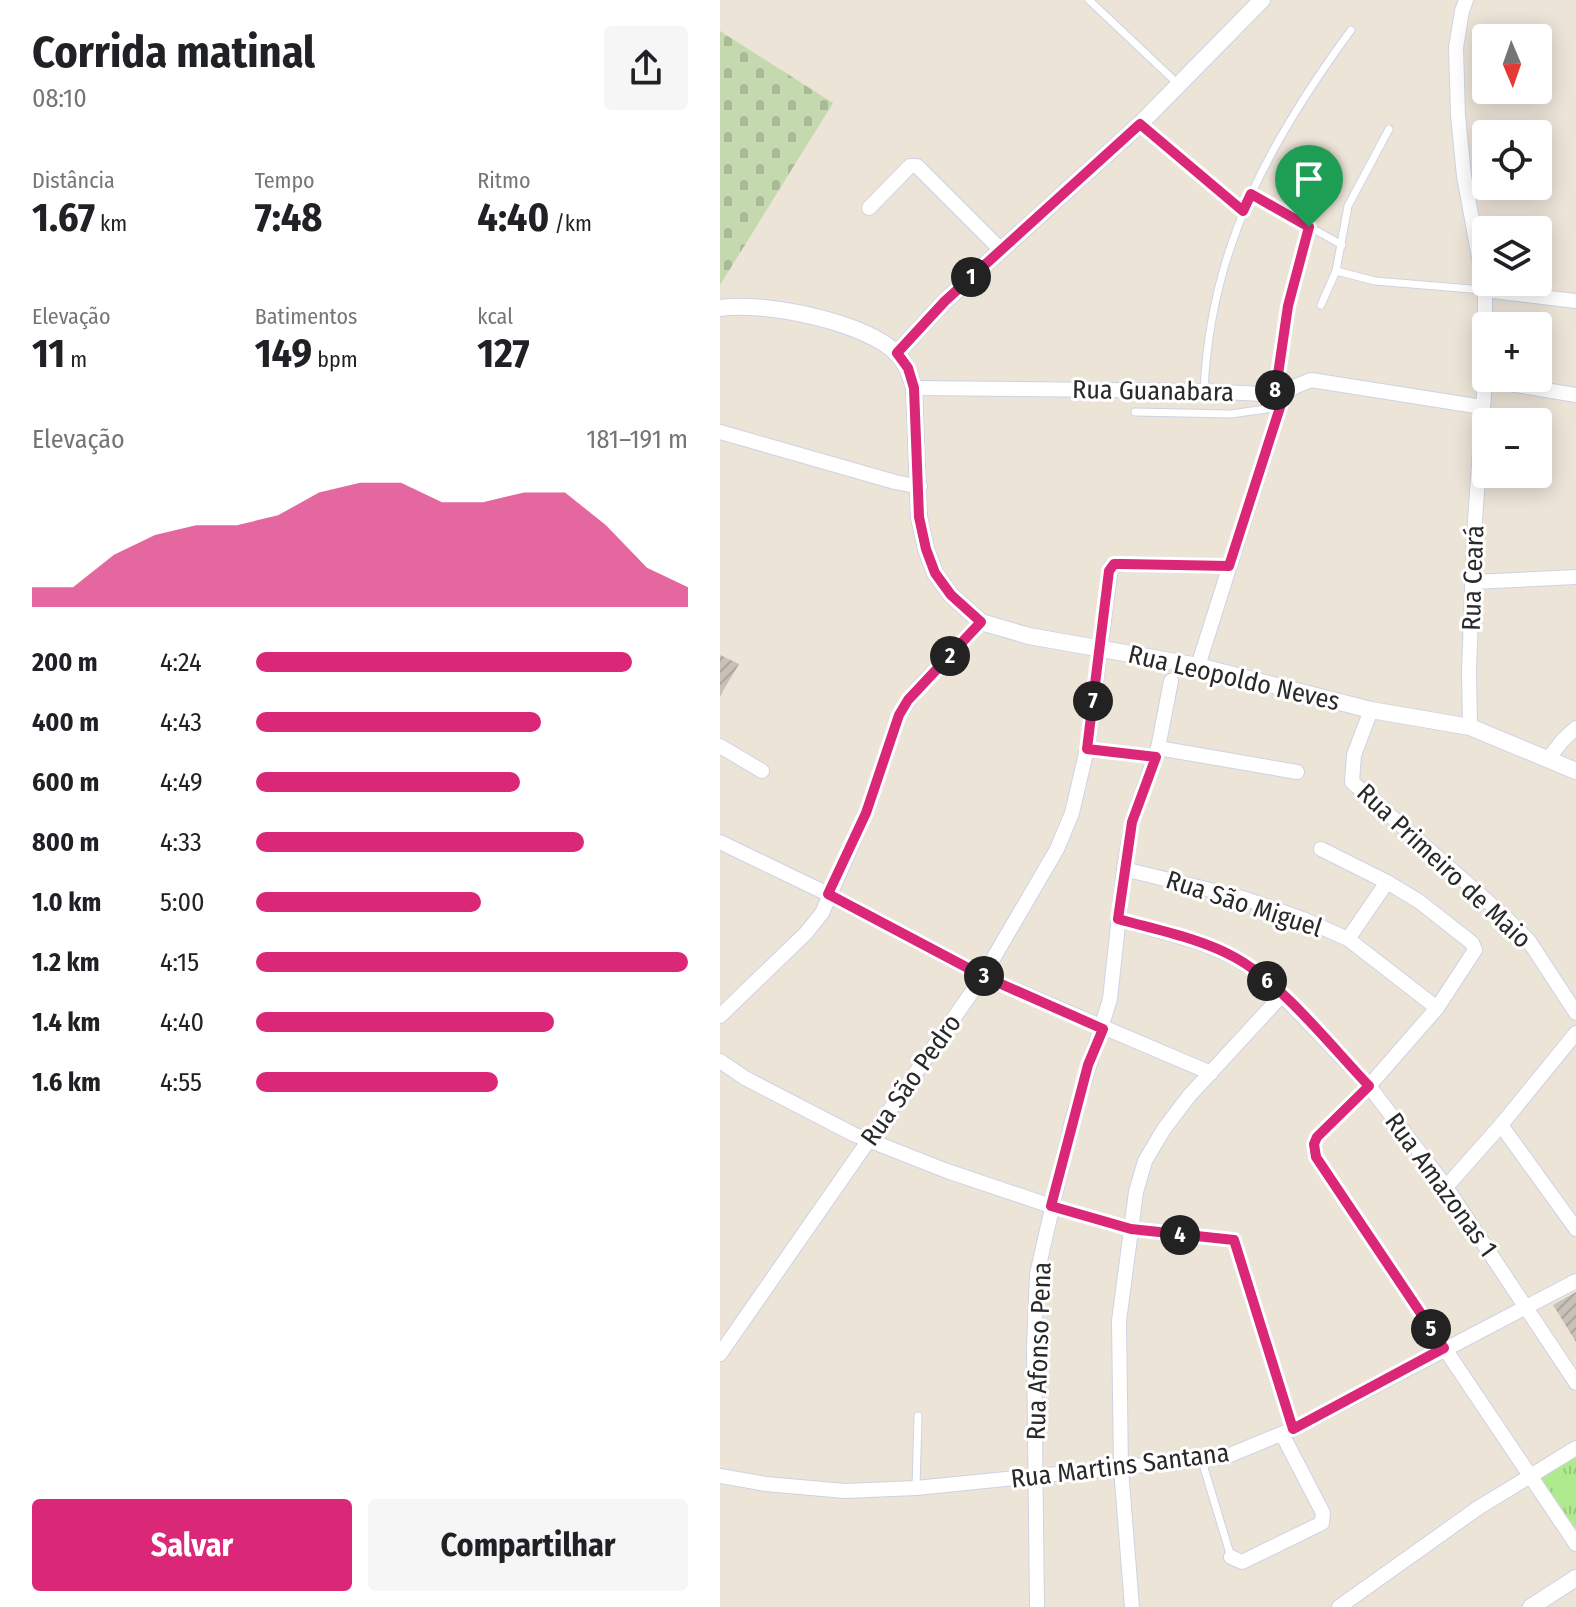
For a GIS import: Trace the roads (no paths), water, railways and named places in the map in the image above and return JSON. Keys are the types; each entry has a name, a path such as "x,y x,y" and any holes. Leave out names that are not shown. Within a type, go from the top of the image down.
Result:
{"street":[{"path":"720,308 791,312 824,319 849,327 897,353 945,301 1140,124 1262,0"},
{"name":"Rua Ceará","path":"1466,0 1456,48 1458,115 1472,219"},
{"path":"869,208 910,166 917,166 1001,250"},
{"path":"1535,296 1576,301"},
{"name":"Rua Leopoldo Neves","path":"897,353 908,368 914,388 919,517 926,549 935,573 951,595 981,622 1029,636 1198,666 1371,710 1470,727 1576,771"},
{"name":"Rua Guanabara","path":"914,388 1204,391 1279,399 1294,387 1311,380 1482,407"},
{"path":"1552,391 1576,395"},
{"name":"Rua Ceará","path":"1470,727 1469,671 1484,392"},
{"path":"1198,666 1279,399"},
{"path":"720,432 920,487"},
{"name":"Rua São Pedro","path":"720,1354 983,976 1057,849 1072,813 1087,749 1109,571 1114,564 1229,566"},
{"path":"1473,582 1576,577"},
{"path":"720,1016 806,933 822,913 866,813 899,715 908,700 981,622"},
{"name":"Rua Afonso Pena","path":"1037,1607 1034,1346 1037,1274 1051,1206 1088,1065 1103,1029 1110,999 1132,822 1157,753 1171,681"},
{"name":"Rua Primeiro de Maio","path":"1371,710 1354,755 1352,782 1529,941 1576,1013"},
{"path":"1549,758 1576,728"},
{"path":"720,746 762,771"},
{"path":"1087,749 1157,753 1297,772"},
{"path":"720,842 828,894 983,976 1211,1073"},
{"path":"1321,849 1420,902 1472,943 1474,955 1437,1008 1369,1086 1317,1137 1314,1144 1316,1157 1576,1544"},
{"name":"Rua São Miguel","path":"1124,869 1243,898 1303,919 1348,939 1437,1008"},
{"path":"1348,939 1387,882"},
{"name":"Rua Amazonas 1","path":"1118,919 1198,942 1234,957 1259,973 1282,995 1369,1086 1446,1187 1576,1383"},
{"path":"1132,1607 1121,1469 1119,1321 1131,1229 1145,1161 1189,1096 1282,995"},
{"path":"1446,1187 1576,1033"},
{"path":"720,1061 745,1078 814,1114 947,1171 1131,1229 1229,1237 1237,1244 1287,1432 1324,1519 1320,1525 1242,1562 1231,1557"},
{"path":"1501,1125 1576,1229"},
{"name":"Rua Martins Santana","path":"720,1476 766,1484 845,1491 916,1488 1225,1457 1287,1432 1576,1281"},
{"path":"1339,1607 1478,1508 1576,1448"},
{"path":"1531,1607 1576,1578"}],"lane":[{"path":"1089,0 1178,84"},
{"path":"1204,391 1208,332 1214,301 1243,211 1290,117 1351,30"},
{"path":"1140,124 1243,211"},
{"path":"1321,305 1336,271 1348,206 1389,129"},
{"path":"1251,194 1342,245"},
{"path":"1135,412 1231,414 1279,399 1288,306 1309,227"},
{"path":"1336,271 1375,281 1472,289"},
{"path":"916,1488 918,1416"},
{"path":"1202,1461 1231,1557"}]}
